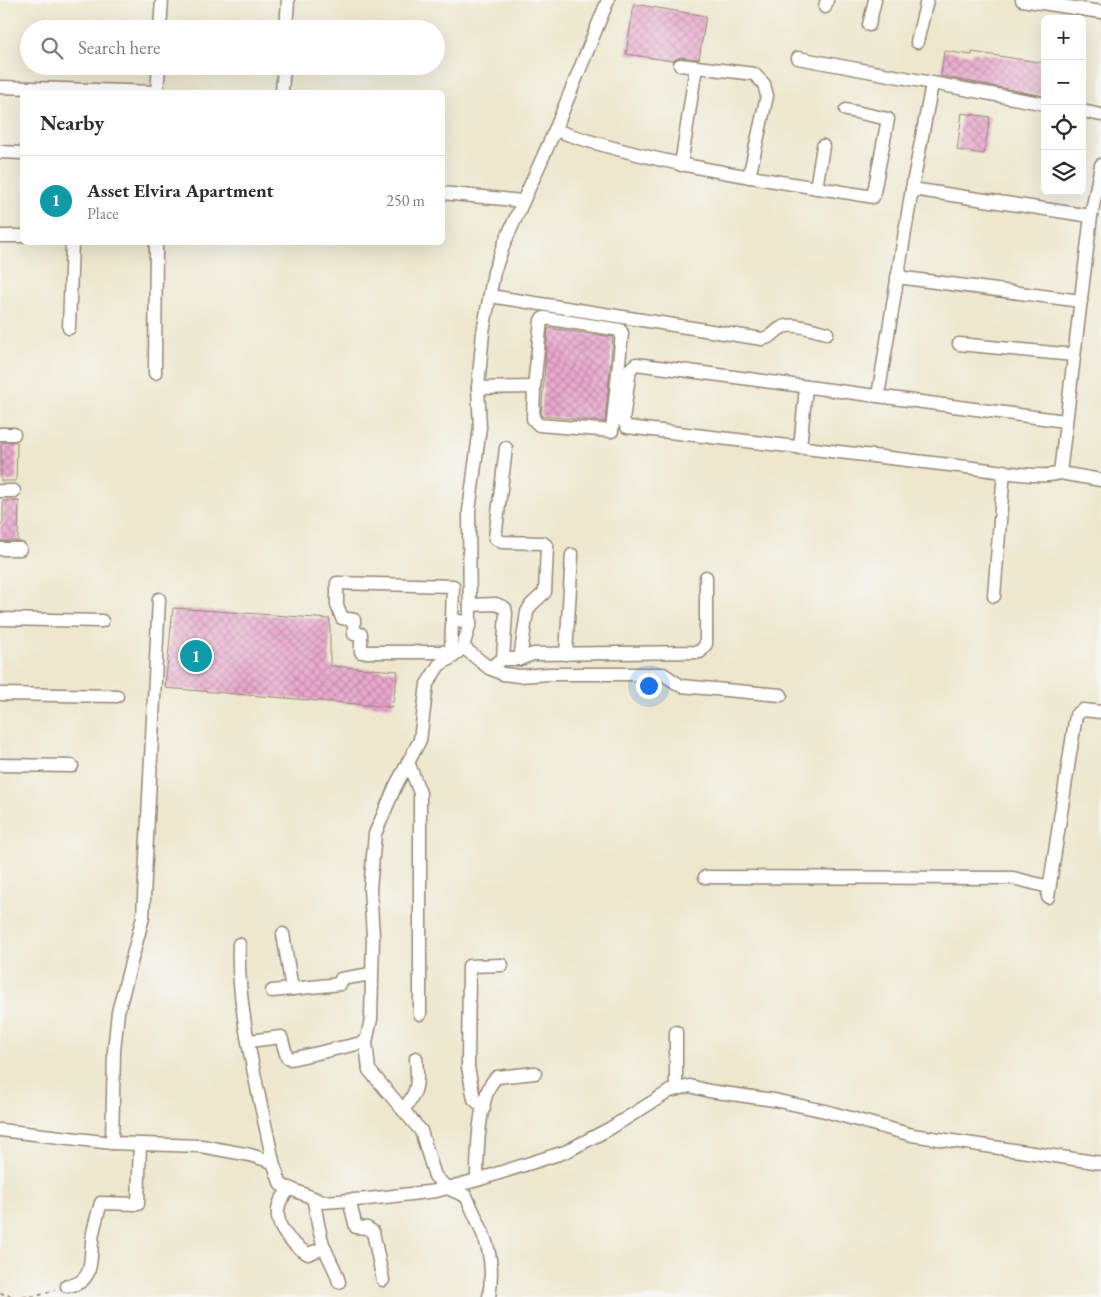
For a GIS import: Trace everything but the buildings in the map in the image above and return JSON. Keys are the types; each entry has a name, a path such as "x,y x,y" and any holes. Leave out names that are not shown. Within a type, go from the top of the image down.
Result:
{"street":[{"path":"161,20 162,0"},
{"path":"287,20 288,0"},
{"path":"490,1297 493,1274 489,1245 466,1196 447,1188 435,1176 421,1131 369,1070 366,1042 371,1019 373,936 370,889 375,834 395,787 420,740 426,684 439,665 454,656 463,647 470,622 469,511 480,427 478,388 483,332 494,272 504,244 555,130 608,0"},
{"path":"869,25 876,0"},
{"path":"917,42 928,0"},
{"path":"1028,0 1101,12"},
{"path":"798,58 1041,103"},
{"path":"680,65 754,74 764,84 767,96 748,176"},
{"path":"681,165 696,67"},
{"path":"157,90 158,75"},
{"path":"282,90 283,75"},
{"path":"878,396 912,189 932,84"},
{"path":"0,88 78,90"},
{"path":"555,130 606,148 681,165 874,198 888,119 846,110"},
{"path":"1086,112 1101,115"},
{"path":"816,188 823,146"},
{"path":"0,152 20,152"},
{"path":"1060,472 1091,216 1099,185 1101,165"},
{"path":"912,189 1091,216"},
{"path":"445,193 523,201"},
{"path":"0,236 20,236"},
{"path":"69,328 72,245"},
{"path":"155,374 156,245"},
{"path":"897,277 1081,301"},
{"path":"490,296 762,339 773,337 780,328 788,325 828,333"},
{"path":"544,318 620,330 622,334 612,431 535,423 533,419 534,386 541,320 544,318"},
{"path":"959,344 1074,355"},
{"path":"1065,421 636,364 630,369 624,420 627,426 800,448 1004,471 1040,474 1060,472 1101,480"},
{"path":"478,388 534,386"},
{"path":"800,448 806,387"},
{"path":"0,434 14,434"},
{"path":"506,448 495,538 502,542 543,543 547,546 546,592 531,605 527,612 520,659"},
{"path":"994,596 1004,471"},
{"path":"0,491 14,491"},
{"path":"0,549 20,549"},
{"path":"566,654 572,555"},
{"path":"489,668 503,660 520,659 533,654 700,652 706,644 706,577"},
{"path":"337,583 453,586 452,620 451,652 361,652 361,634 354,634 354,620 342,618 337,605 337,583"},
{"path":"112,1143 114,1052 118,1012 143,917 159,599"},
{"path":"470,605 496,604 505,608 503,660"},
{"path":"0,619 102,621"},
{"path":"452,620 470,622"},
{"path":"463,647 489,668 503,674 519,676 550,674 663,674 681,686 782,695"},
{"path":"0,694 117,696"},
{"path":"705,877 1013,878 1048,892 1076,715 1083,710 1101,712"},
{"path":"408,762 420,793 420,1014"},
{"path":"0,765 72,766"},
{"path":"283,934 292,989"},
{"path":"239,944 238,966 249,1041 273,1162 281,1184 323,1202 447,1188 478,1180 564,1152 609,1129 676,1088 690,1086 710,1091 774,1100 825,1111 912,1135 1101,1163"},
{"path":"484,1108 474,1100 468,1068 470,966 502,965"},
{"path":"272,991 340,984 341,979 371,974"},
{"path":"676,1032 676,1088"},
{"path":"249,1041 281,1037 287,1058 291,1059 366,1042"},
{"path":"403,1110 414,1096 417,1088 416,1058"},
{"path":"478,1180 477,1147 488,1090 497,1077 535,1073"},
{"path":"0,1130 112,1143 201,1146 250,1155 273,1162"},
{"path":"67,1286 77,1285 84,1281 89,1270 93,1233 101,1203 138,1204 140,1145"},
{"path":"290,1188 279,1205 279,1218 283,1233 308,1254 324,1248"},
{"path":"314,1198 324,1248 335,1264 339,1282"},
{"path":"349,1200 356,1226 367,1228 373,1232 383,1280"}],"path":[{"path":"23,1297 37,1296 67,1286"},
{"path":"0,1293 15,1297"}],"place":[{"name":"Asset Elvira Apartment","path":"196,656"}]}
